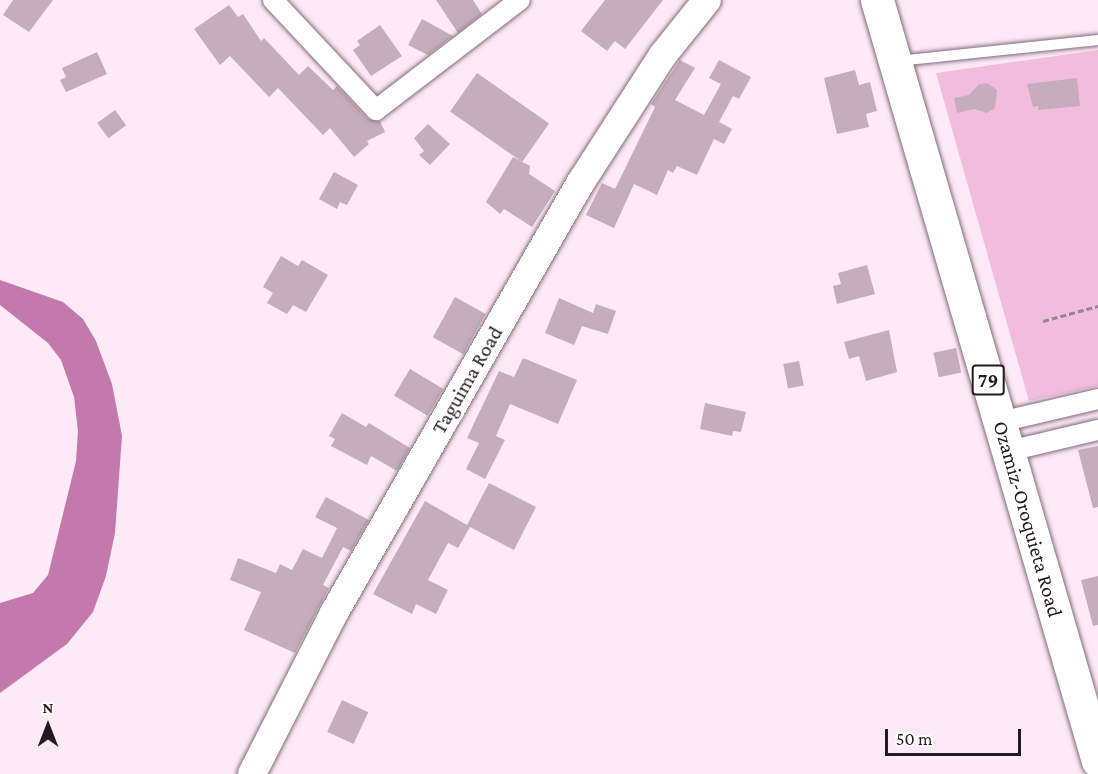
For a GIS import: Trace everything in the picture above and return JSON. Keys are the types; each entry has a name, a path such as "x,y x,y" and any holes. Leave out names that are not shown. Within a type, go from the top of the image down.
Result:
{"highway":[{"name":"Ozamiz-Oroquieta Road","path":"877,0 1098,761"}],"street":[{"path":"273,0 368,106 378,110 520,0"},
{"name":"Taguima Road","path":"252,774 334,613 581,182 663,55 707,0"},
{"path":"1005,436 1098,399"},
{"path":"1005,436 1098,430"}],"lane":[{"path":"894,61 1098,40"}],"path":[{"path":"1043,321 1098,306"}],"shaded area":[{"path":"1098,50 1098,386 1029,401 936,73"},
{"path":"0,280 63,302 83,319 96,341 112,384 122,436 115,533 106,576 93,612 67,644 0,693 0,603 33,593 48,575 76,461 78,431 74,397 61,360 48,343 0,305"}],"building":[{"path":"13,0 53,0 29,32 3,15"},
{"path":"436,0 473,0 482,14 458,33"},
{"path":"605,0 663,0 625,49 615,41 607,51 581,31"},
{"path":"229,5 238,17 243,14 261,41 264,38 299,75 308,66 333,90 337,86 368,119 380,121 385,132 367,141 369,144 354,157 330,128 323,135 278,88 269,97 230,56 220,65 194,29"},
{"path":"422,19 453,36 428,55 408,45"},
{"path":"380,25 402,56 371,76 353,50 360,45 357,41"},
{"path":"97,52 107,74 66,92 60,80 66,77 62,68"},
{"path":"680,60 695,68 675,100 704,115 721,84 709,78 719,60 751,77 739,99 733,96 719,122 732,129 724,144 714,139 697,175 677,166 673,173 668,170 657,195 634,184 614,228 586,215 602,183 615,189 655,107 651,104"},
{"path":"855,70 859,85 870,82 877,111 866,114 869,127 837,134 824,78"},
{"path":"477,73 549,123 522,162 450,112"},
{"path":"1077,78 1080,106 1038,110 1038,106 1033,107 1027,84"},
{"path":"987,83 997,90 995,108 987,113 975,109 957,113 954,98 969,95 979,84"},
{"path":"115,110 126,125 108,138 97,123"},
{"path":"428,124 450,144 430,165 419,155 424,151 414,138"},
{"path":"513,157 530,166 529,174 555,191 532,227 504,209 500,214 486,202"},
{"path":"334,172 358,185 347,205 340,202 337,209 319,199"},
{"path":"281,256 298,266 302,260 328,275 306,312 293,305 287,314 267,303 273,293 263,287"},
{"path":"867,265 875,294 837,304 833,286 841,284 838,273"},
{"path":"455,297 486,314 463,354 433,337"},
{"path":"559,298 593,313 596,304 616,311 608,334 582,326 574,345 545,333"},
{"path":"889,330 897,372 866,381 859,356 849,359 844,342"},
{"path":"956,348 961,372 939,377 934,353"},
{"path":"523,358 577,380 558,424 510,404 496,436 505,440 485,479 466,469 479,443 467,438 499,371 514,377"},
{"path":"799,361 804,386 788,389 783,364"},
{"path":"410,369 443,389 427,416 394,396"},
{"path":"705,403 746,412 741,432 733,431 732,436 700,429"},
{"path":"342,413 366,427 369,423 410,448 397,471 371,456 367,465 331,446 335,439 329,436"},
{"path":"1098,446 1098,507 1093,508 1078,450"},
{"path":"489,483 536,507 514,550 470,527 458,548 448,543 428,580 448,590 436,614 416,604 412,614 373,594 425,501 467,525"},
{"path":"326,497 369,520 351,551 343,547 323,585 329,588 295,653 244,630 261,592 230,580 238,558 276,573 280,564 292,570 303,549 322,558 337,528 315,517"},
{"path":"1098,576 1098,625 1093,626 1081,580"},
{"path":"342,700 368,712 353,744 327,732"}]}
